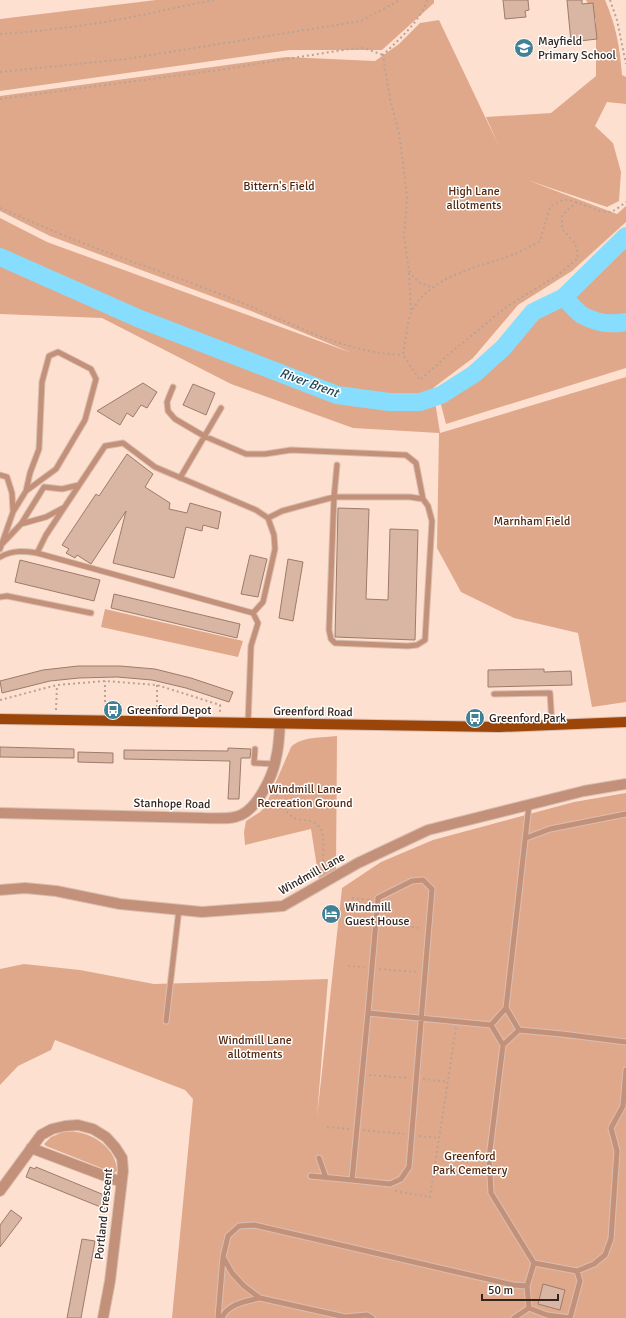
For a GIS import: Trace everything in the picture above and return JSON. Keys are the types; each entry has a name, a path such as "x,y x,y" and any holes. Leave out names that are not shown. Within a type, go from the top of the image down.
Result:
{"main road":[{"name":"Greenford Road","path":"0,719 499,727 626,722"}],"street":[{"name":"Stanhope Road","path":"0,813 230,818 251,808 261,796 277,758 280,724"},
{"name":"Windmill Lane","path":"0,890 25,888 56,891 120,904 202,912 283,906 358,863 428,830 584,791 626,784"},
{"name":"Portland Crescent","path":"0,1191 41,1135 52,1129 78,1125 93,1129 110,1142 122,1158 123,1171 110,1281 103,1318"},
{"path":"31,1148 121,1182"}],"lane":[{"path":"1,546 13,512 26,491 30,473 39,449 42,382 49,356 58,352 91,368 96,379 85,420 56,468 26,491"},
{"path":"173,387 168,402 168,412 175,419 204,436 246,454 265,454 291,450 406,455 416,464 422,499 428,506 432,521 425,640 417,645 408,646 335,643 331,638 334,497 337,465"},
{"path":"180,478 221,408"},
{"path":"36,553 79,484 106,446 123,443 154,467 256,510 268,518 274,535 275,549 263,602 253,613"},
{"path":"0,475 7,477 12,492 13,512"},
{"path":"1,546 21,524 44,487 62,489 79,484"},
{"path":"268,518 282,511 334,497 410,497 422,499"},
{"path":"21,524 46,517 64,508"},
{"path":"0,557 8,553 19,551 36,553 253,613 258,623 251,646 248,724"},
{"path":"0,597 7,596 91,613"},
{"path":"494,694 550,693 552,725"},
{"path":"255,749 254,763 275,764"},
{"path":"491,1025 506,1008 529,805"},
{"path":"526,838 550,829 626,814"},
{"path":"311,1176 390,1184 401,1179 409,1167 432,889 424,880 412,881 378,898 352,1180"},
{"path":"166,1021 179,910"},
{"path":"506,1008 519,1030"},
{"path":"368,1013 491,1025"},
{"path":"491,1025 503,1045 488,1158 491,1193 534,1263 577,1271 594,1264 606,1255 611,1239 617,1151 611,1128 623,1106 626,1070"},
{"path":"503,1045 519,1030 626,1042"},
{"path":"319,1158 326,1178"},
{"path":"218,1318 224,1258 228,1236 239,1226 254,1225 513,1285 527,1286"},
{"path":"224,1258 232,1273 244,1286 260,1298 346,1317 367,1315 372,1318"},
{"path":"529,1308 527,1286 534,1263"},
{"path":"529,1308 546,1316 570,1318 580,1281 577,1271"},
{"path":"222,1318 223,1314 238,1304 260,1298"},
{"path":"514,1318 529,1308"}],"path":[{"path":"0,34 89,24 215,0"},
{"path":"0,72 126,58 361,21 400,0"},
{"path":"383,55 409,28 424,9 427,0"},
{"path":"610,0 617,20 626,64"},
{"path":"0,99 219,70 349,49 364,48 383,55"},
{"path":"383,55 390,99 399,133 407,199 404,236 409,272 411,313 402,355 420,380 506,307 558,276 578,258 575,243 562,230 562,215 577,202"},
{"path":"411,313 431,287 460,272 517,253 540,241 550,207 559,201 565,200 577,202 602,211 612,211 626,202"},
{"path":"0,208 70,238 243,303 315,334 373,351 402,355"},
{"path":"409,272 418,282 431,287"},
{"path":"104,721 105,681"},
{"path":"0,700 57,685 105,681 157,685 220,705 220,723"},
{"path":"56,720 57,685"},
{"path":"156,722 157,685"},
{"path":"267,782 273,788 283,807 296,818 313,821 320,828 323,837 322,876 325,882"},
{"path":"352,898 378,900"},
{"path":"351,922 429,929"},
{"path":"348,966 425,973"},
{"path":"390,1184 389,1190 430,1197 457,1022"},
{"path":"362,1074 448,1082"},
{"path":"327,1127 439,1138"}],"green space":[{"path":"156,0 434,0 434,3 382,50 290,50 0,91 0,19"},
{"path":"586,0 605,0 617,37 622,75 626,77 626,104 607,102 595,126 613,143 621,172 619,201 607,207 527,180 617,214 626,206 626,222 572,271 518,305 473,358 433,388 440,433 626,377 626,702 592,707 578,633 514,618 461,592 437,548 439,433 353,428 231,384 102,318 0,314 0,218 47,242 352,353 251,311 50,236 0,211 0,96 286,57 375,61 399,44 420,23 439,20 498,144 486,117 551,113 596,76 596,20"},
{"path":"626,235 626,368 446,424 440,401 493,365 536,317 535,313 564,297"},
{"path":"105,609 243,641 238,657 101,627"},
{"name":"Windmill Lane Recreation Ground","path":"337,736 336,872 319,880 311,829 245,845 244,832 246,821 265,807 291,747 306,739"},
{"name":"Greenford Park Cemetery","path":"626,793 626,1318 172,1318 193,1099 185,1090 55,1040 51,1050 18,1066 0,1085 0,969 24,964 80,970 154,984 328,979 317,1117 342,888 381,862 433,840 574,802"},
{"path":"63,1132 84,1133 98,1140 109,1150 116,1164 117,1171 114,1173 44,1144 51,1137"}],"building":[{"path":"503,0 528,0 529,10 525,11 526,17 505,19"},
{"path":"567,0 582,0 582,4 593,3 597,39 571,42"},
{"path":"143,383 157,392 147,408 141,405 133,417 127,413 120,425 97,411"},
{"path":"193,384 215,393 206,415 183,405"},
{"path":"127,454 153,474 145,487 170,503 169,509 187,513 190,503 221,512 218,529 203,525 202,531 186,527 174,578 113,563 126,511 91,564 77,555 75,558 66,553 69,549 62,545 96,494 99,496"},
{"path":"338,508 369,509 366,599 388,600 390,529 418,530 415,640 335,637"},
{"path":"250,555 267,559 258,597 241,594"},
{"path":"288,559 303,562 293,621 279,618"},
{"path":"20,560 100,580 94,601 15,582"},
{"path":"114,594 240,624 237,638 111,608"},
{"path":"78,666 120,666 155,669 191,678 233,692 229,702 186,688 152,680 117,677 79,678 50,681 2,693 0,681 43,670"},
{"path":"544,669 544,672 571,671 572,685 488,687 488,670"},
{"path":"0,747 74,749 74,758 0,757"},
{"path":"228,748 251,749 250,758 241,758 239,799 228,799 230,761 124,759 124,750 228,751"},
{"path":"78,752 113,753 113,763 78,762"},
{"path":"30,1167 35,1169 36,1167 109,1197 108,1210 26,1177"},
{"path":"11,1210 22,1218 0,1247 0,1225"},
{"path":"82,1239 95,1241 81,1318 67,1318"},
{"path":"543,1284 565,1290 560,1310 538,1304"}],"waterway":[{"name":"River Brent","path":"0,257 140,319 337,395 389,402 420,402 441,395 474,374 503,348 533,312 564,297 626,236"},
{"path":"564,297 575,309 587,318 598,322 626,322"}],"place":[{"name":"Mayfield Primary School","path":"524,48"},
{"name":"Greenford Depot","path":"113,710"},
{"name":"Greenford Park","path":"475,718"},
{"name":"Windmill Guest House","path":"331,914"}],"park label":[{"name":"Bittern's Field","path":"279,186"},
{"name":"High Lane allotments","path":"474,198"},
{"name":"Marnham Field","path":"532,521"},
{"name":"Windmill Lane allotments","path":"255,1047"}]}
